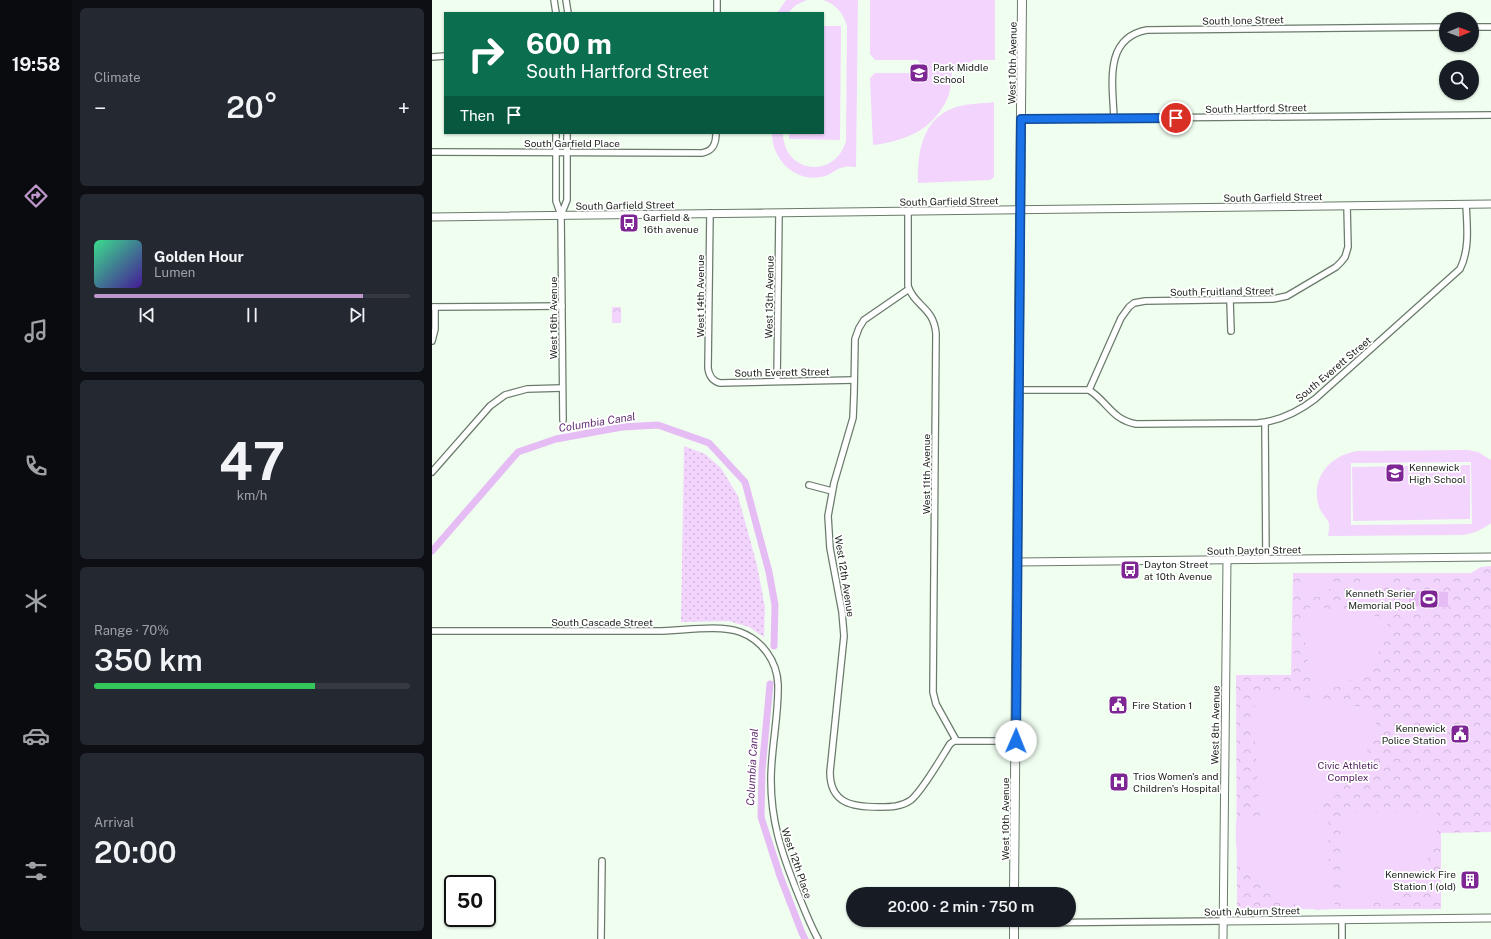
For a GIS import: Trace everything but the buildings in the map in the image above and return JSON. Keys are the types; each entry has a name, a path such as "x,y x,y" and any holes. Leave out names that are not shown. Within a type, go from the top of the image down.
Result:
{"main road":[{"name":"West 10th Avenue","path":"1014,887 1022,0"},
{"path":"1014,927 1014,939"}],"street":[{"path":"554,0 556,12"},
{"path":"566,0 568,12"},
{"path":"717,0 717,12"},
{"name":"South Ione Street","path":"1114,119 1112,69 1114,59 1121,45 1134,34 1147,30 1439,27"},
{"path":"1479,27 1491,27"},
{"path":"432,57 444,56"},
{"name":"South Hartford Street","path":"1021,119 1491,115"},
{"path":"556,134 556,201 561,216"},
{"path":"561,216 567,200 567,134"},
{"name":"South Garfield Place","path":"432,152 702,153 711,149 715,143 716,134"},
{"name":"South Everett Street","path":"1089,390 1097,396 1118,418 1136,424 1265,423 1289,415 1315,399 1460,269 1466,254 1466,204"},
{"name":"South Garfield Street","path":"432,217 1491,204"},
{"name":"South Fruitland Street","path":"1089,390 1121,318 1134,303 1145,301 1280,298 1288,296 1342,262 1347,252 1347,206"},
{"path":"908,211 909,289"},
{"name":"West 13th Avenue","path":"777,381 779,212"},
{"name":"West 14th Avenue","path":"710,213 708,368 711,378"},
{"name":"West 16th Avenue","path":"561,216 563,420"},
{"name":"West 12th Avenue","path":"909,289 868,317 861,324 855,339 853,418 832,491 829,508 829,538 842,612 844,636 830,772 831,785 838,796 849,804 862,807 894,806 905,803 915,797 920,791 950,744 956,740"},
{"name":"West 11th Avenue","path":"909,289 913,296 930,314 936,328 933,692 936,704 956,740"},
{"path":"1230,300 1231,330"},
{"path":"432,341 435,329 434,307 562,306"},
{"name":"South Everett Street","path":"711,378 716,382 854,380"},
{"path":"432,472 490,406 505,395 527,389 562,388"},
{"path":"1019,390 1089,390"},
{"path":"1265,423 1266,559"},
{"path":"810,485 832,491"},
{"name":"South Dayton Street","path":"1017,562 1491,557"},
{"name":"West 8th Avenue","path":"1223,939 1227,560"},
{"name":"South Cascade Street","path":"432,631 661,631 719,629 741,633 757,642 765,650"},
{"name":"West 12th Place","path":"765,650 774,666 778,685 771,779 773,819 785,860 807,918 818,939"},
{"path":"956,740 1016,741"},
{"path":"601,939 602,860"},
{"name":"South Auburn Street","path":"1076,921 1491,918"},
{"path":"1342,920 1342,939"}],"green space":[{"path":"786,0 807,0 796,5 789,12 778,12"},
{"path":"823,0 858,0 856,167 844,167 821,177 811,178 802,176 786,167 776,152 772,134 783,134 785,146 791,157 810,167 821,166 832,162 840,153 846,141 847,26 838,10"},
{"path":"870,0 995,0 995,60 974,60 952,72 948,97 935,118 927,126 907,137 873,145 870,78 875,73 925,73 918,60 875,60 870,54"},
{"path":"824,26 841,26 840,140 789,139 789,134 824,134"},
{"path":"994,102 994,177 990,180 918,183 920,150 923,140 933,122 941,114 956,107"},
{"path":"612,307 621,307 621,323 612,323"},
{"path":"684,446 705,454 721,468 738,496 757,565 765,607 764,637 749,627 729,621 681,622"},
{"path":"1468,450 1478,452 1491,460 1491,523 1478,531 1463,535 1328,536 1329,523 1319,507 1317,496 1317,487 1320,478 1331,463 1339,457 1358,451","holes":["1471,462 1472,524 1351,525 1351,463"]},
{"path":"1470,465 1470,519 1353,521 1352,467"},
{"name":"Civic Athletic Complex","path":"1491,566 1491,832 1441,833 1441,909 1237,909 1236,675 1291,675 1293,573 1471,573 1481,567"},
{"path":"1301,575 1333,575 1333,588 1324,591 1318,597 1307,597 1301,591"},
{"path":"1361,575 1382,576 1381,612 1353,604 1344,604 1344,594 1356,594 1360,590"},
{"path":"1311,606 1389,618 1381,648 1368,668 1341,686 1312,693 1302,618"},
{"path":"1278,693 1375,709 1376,728 1360,768 1332,799 1302,813 1323,813 1328,818 1329,869 1333,867 1335,909 1317,910 1304,907 1292,903 1268,890 1249,871 1242,861 1237,849 1236,821 1260,819 1253,710 1257,702 1262,697"},
{"path":"1347,813 1437,813 1437,834 1428,859 1417,881 1389,899 1364,906 1340,908 1341,820"}],"shaded area":[{"name":"Kenneth Serier Memorial Pool","path":"1409,591 1448,592 1448,607 1409,606"}],"waterway":[{"name":"Columbia Canal","path":"432,551 518,452 556,439 622,427 658,425 709,443 745,482 769,572 775,605 774,646"},
{"name":"Columbia Canal","path":"770,684 762,770 761,817 780,876 805,939"}],"place":[{"name":"Park Middle School","path":"919,73"},
{"name":"Garfield & 16th avenue","path":"629,223"},
{"name":"Kennewick High School","path":"1395,473"},
{"name":"Dayton Street at 10th Avenue","path":"1130,570"},
{"name":"Kenneth Serier Memorial Pool","path":"1429,599"},
{"name":"Fire Station 1","path":"1118,705"},
{"name":"Kennewick Police Station","path":"1460,734"},
{"name":"Trios Women's and Children's Hospital","path":"1119,782"},
{"name":"Kennewick Fire Station 1 (old)","path":"1470,880"}],"route":[{"path":"1016,741 1021,119 1176,118"}]}
